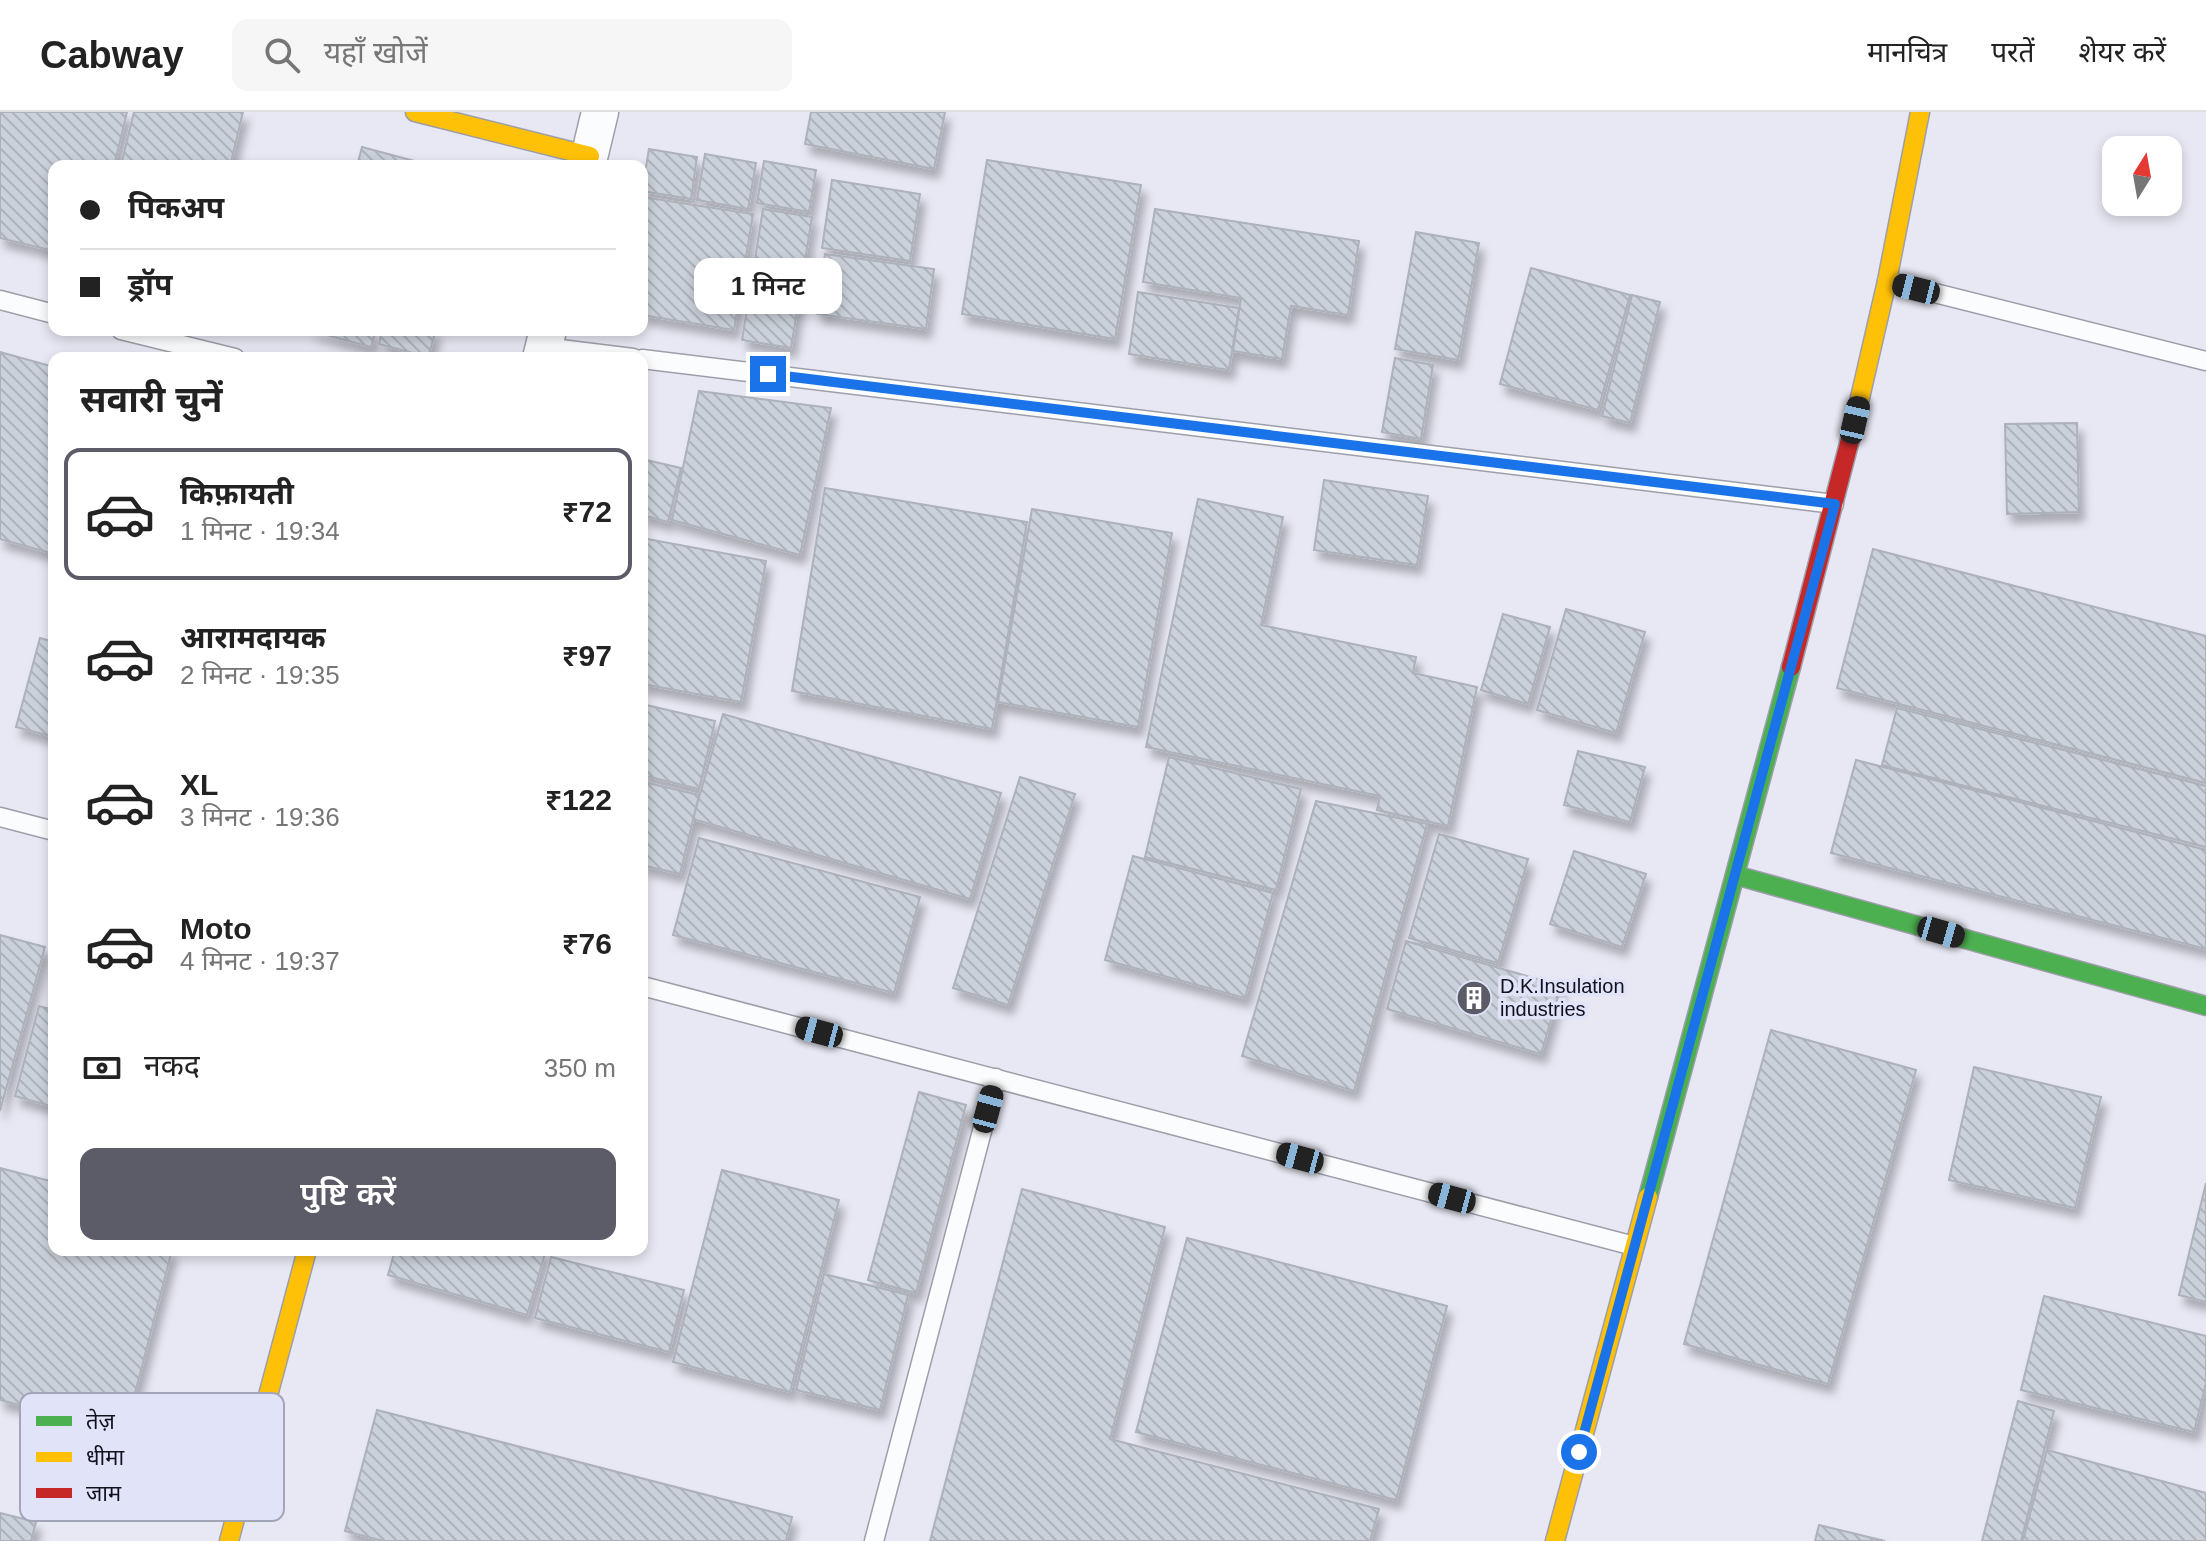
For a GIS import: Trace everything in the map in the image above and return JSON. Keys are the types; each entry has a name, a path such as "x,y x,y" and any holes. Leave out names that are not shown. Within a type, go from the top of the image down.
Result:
{"street":[{"path":"415,112 585,160"},
{"path":"589,160 600,112"},
{"path":"1555,1541 1835,504 1887,281 1920,112"},
{"path":"1735,875 2206,1006"},
{"path":"269,1393 305,1256"},
{"path":"229,1541 234,1521"}],"lane":[{"path":"1887,281 2206,361"},
{"path":"0,300 48,312"},
{"path":"145,336 211,352"},
{"path":"544,345 592,352"},
{"path":"648,360 1835,504"},
{"path":"0,817 48,829"},
{"path":"648,988 1634,1246"},
{"path":"874,1541 996,1078"}],"building":[{"path":"0,112 127,112 115,160 48,160 48,250 0,238"},
{"path":"134,112 243,112 231,160 122,160"},
{"path":"811,112 945,112 934,169 805,144"},
{"path":"362,147 411,160 359,160"},
{"path":"649,149 697,157 691,199 648,192"},
{"path":"705,154 756,163 748,209 697,200"},
{"path":"987,160 1141,185 1115,339 962,314"},
{"path":"764,161 816,170 809,212 757,203"},
{"path":"832,180 920,194 910,261 822,248"},
{"path":"648,198 753,214 734,330 648,316"},
{"path":"763,209 812,217 791,348 742,340"},
{"path":"1155,209 1359,241 1348,315 1291,306 1282,359 1233,351 1241,298 1143,282"},
{"path":"1416,232 1479,243 1458,360 1395,349"},
{"path":"825,254 934,269 926,329 817,314"},
{"path":"1531,268 1630,295 1598,410 1500,384"},
{"path":"1138,292 1239,308 1229,370 1129,354"},
{"path":"1632,295 1660,302 1630,423 1602,416"},
{"path":"330,336 374,336 371,347"},
{"path":"381,336 434,336 429,352 409,352 379,344"},
{"path":"0,352 48,365 48,552 0,539"},
{"path":"1395,358 1433,365 1421,439 1382,432"},
{"path":"699,391 831,408 800,555 672,520"},
{"path":"2077,423 2079,512 2007,514 2005,424"},
{"path":"648,460 681,468 668,522 648,517"},
{"path":"1324,480 1428,496 1417,565 1314,550"},
{"path":"825,488 1027,522 992,729 792,691"},
{"path":"1198,499 1283,517 1261,625 1416,657 1413,673 1477,687 1448,826 1377,810 1380,796 1146,747"},
{"path":"1032,509 1172,533 1138,727 998,702"},
{"path":"648,539 766,561 741,702 648,685"},
{"path":"1873,549 2206,636 2206,783 1837,688"},
{"path":"1566,609 1645,632 1616,733 1537,710"},
{"path":"1503,614 1550,627 1528,704 1481,690"},
{"path":"40,638 48,640 48,735 16,727"},
{"path":"648,705 715,721 699,789 648,776"},
{"path":"1897,708 2206,786 2206,847 1882,765"},
{"path":"723,714 1001,793 970,899 693,819"},
{"path":"1578,751 1645,767 1630,822 1564,805"},
{"path":"1169,757 1301,789 1276,890 1145,857"},
{"path":"1856,760 2206,850 2206,949 1831,853"},
{"path":"1020,777 1075,794 1008,1005 953,988"},
{"path":"648,783 699,795 680,874 648,866"},
{"path":"1316,801 1427,824 1354,1091 1242,1056"},
{"path":"1439,834 1528,859 1498,963 1409,938"},
{"path":"699,838 920,897 894,993 673,935"},
{"path":"1574,851 1646,874 1622,947 1550,924"},
{"path":"1133,856 1273,893 1245,998 1105,960"},
{"path":"0,935 45,947 0,1111"},
{"name":"D.K.Insulation industries","path":"1406,941 1561,986 1541,1054 1387,1009"},
{"path":"39,1006 48,1008 48,1105 15,1096"},
{"path":"1771,1030 1916,1070 1828,1384 1684,1344"},
{"path":"1974,1067 2101,1097 2075,1208 1949,1180"},
{"path":"919,1092 966,1105 916,1293 868,1280"},
{"path":"0,1168 48,1180 48,1256 170,1256 135,1393 20,1393 20,1405 0,1400"},
{"path":"722,1170 839,1200 790,1392 673,1362"},
{"path":"2206,1183 2206,1302 2179,1295"},
{"path":"1022,1189 1165,1227 1110,1439 1379,1509 1370,1541 930,1541"},
{"path":"1187,1238 1447,1306 1396,1500 1136,1432"},
{"path":"393,1256 544,1256 527,1315 388,1275"},
{"path":"551,1257 684,1290 669,1352 535,1318"},
{"path":"824,1274 908,1295 880,1410 796,1390"},
{"path":"2044,1296 2206,1336 2206,1383 2194,1432 2021,1390"},
{"path":"2018,1401 2054,1411 2021,1541 1982,1541"},
{"path":"377,1410 792,1517 786,1541 383,1541 345,1531"},
{"path":"2047,1450 2206,1493 2206,1541 2023,1541"},
{"path":"0,1513 20,1518 20,1521 36,1522 31,1541 0,1541"},
{"path":"1819,1525 1885,1541 1815,1541"}],"traffic: fast":[{"path":"1648,1197 1791,667"},
{"path":"1735,875 2206,1006"}],"traffic: slow":[{"path":"415,112 590,156"},
{"path":"1853,428 1887,281 1920,112"},
{"path":"1555,1541 1648,1197"},
{"path":"269,1393 305,1256"},
{"path":"229,1541 234,1521"}],"traffic: jam":[{"path":"1791,667 1853,428"}],"place":[{"name":"D.K.Insulation industries","path":"1474,998"}],"route":[{"path":"768,374 1835,504 1579,1452"}]}
